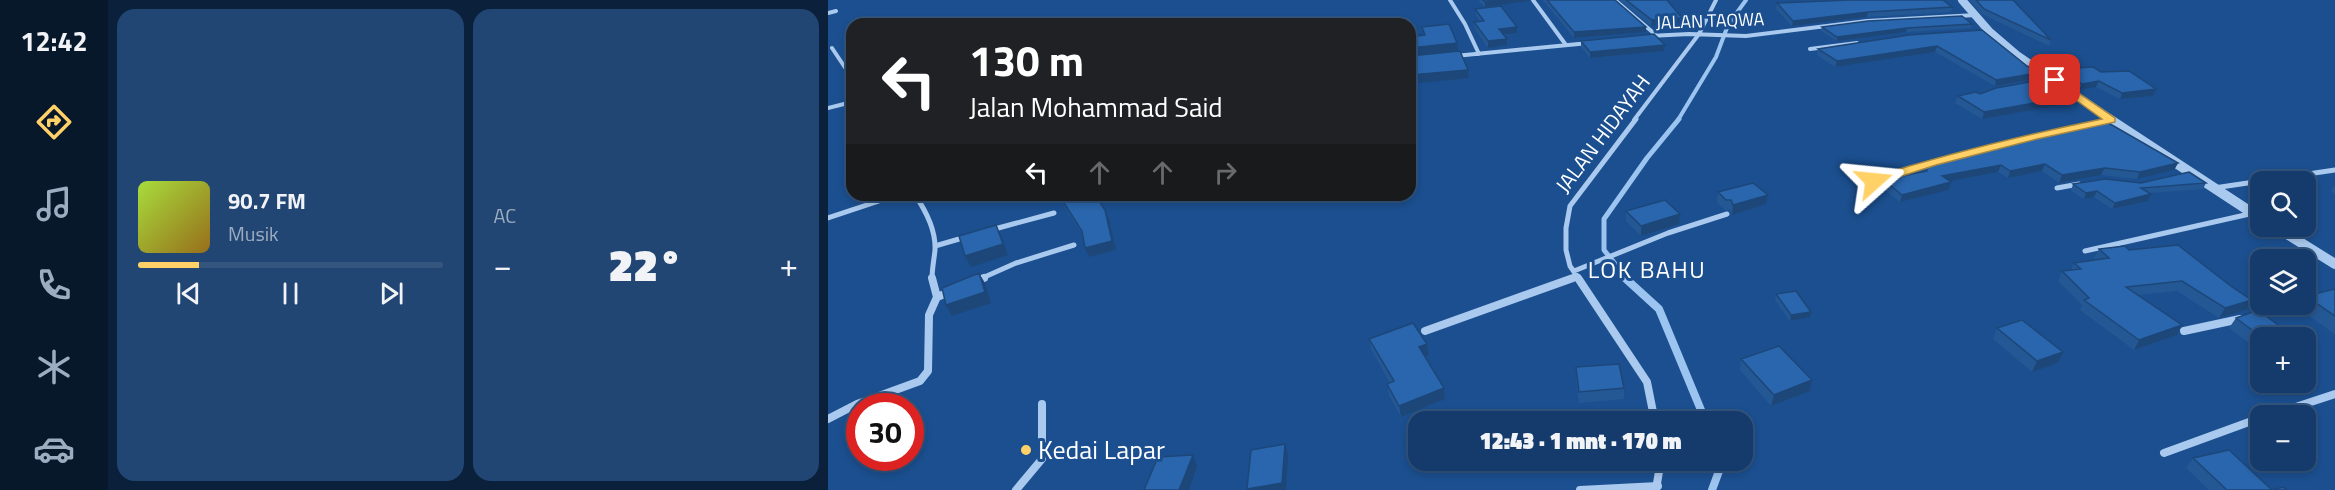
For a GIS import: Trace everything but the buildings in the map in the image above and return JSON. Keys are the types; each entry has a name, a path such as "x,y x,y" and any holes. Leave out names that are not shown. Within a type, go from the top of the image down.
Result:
{"street":[{"path":"1450,0 1466,24 1479,54"},
{"path":"1533,0 1566,45"},
{"path":"1615,0 1656,35"},
{"name":"JALAN HIDAYAH","path":"1653,411 1647,382 1575,273 1564,248 1566,223 1570,206 1699,34 1716,0"},
{"path":"1962,0 1989,31 2017,55 2250,212"},
{"path":"828,13 836,11"},
{"name":"JALAN TAQWA","path":"1643,37 1699,34 1734,36 1866,21 1976,15"},
{"path":"1978,32 1989,31"},
{"path":"1444,57 1599,42"},
{"path":"1810,49 1864,42"},
{"path":"832,48 846,69"},
{"path":"2043,82 2055,80"},
{"path":"828,108 846,104"},
{"path":"2100,123 2111,120"},
{"path":"1874,181 1984,149 2079,127"},
{"path":"2213,188 2335,170"},
{"path":"2178,174 2188,172"},
{"path":"2057,188 2091,182"},
{"path":"828,218 879,201"},
{"path":"918,201 931,224 935,246 930,279 937,297"},
{"path":"935,246 1054,213"},
{"path":"1425,330 1575,273 1659,234 1727,214"},
{"path":"2085,251 2250,217"},
{"path":"2292,237 2335,264"},
{"path":"967,284 1016,263 1074,245"},
{"path":"828,419 857,404 920,381 928,371 929,315 937,297 957,289"},
{"path":"2184,332 2251,315"},
{"path":"2302,405 2335,394"},
{"path":"1016,490 1042,459 1042,404"},
{"path":"2164,453 2250,422"},
{"path":"1580,490 1657,488 1659,471"}],"waterway":[{"path":"1678,120 1716,57 1728,25 1746,0"},
{"path":"1627,279 1604,250 1604,219 1647,158 1679,119"},
{"path":"1625,278 1659,309 1701,411"},
{"path":"1712,490 1719,471"}],"place":[{"name":"Kedai Lapar","path":"1026,450"}],"district":[{"name":"LOK BAHU","path":"1647,270"}],"route":[{"path":"1874,181 2036,135 2111,120 2055,80"}]}
